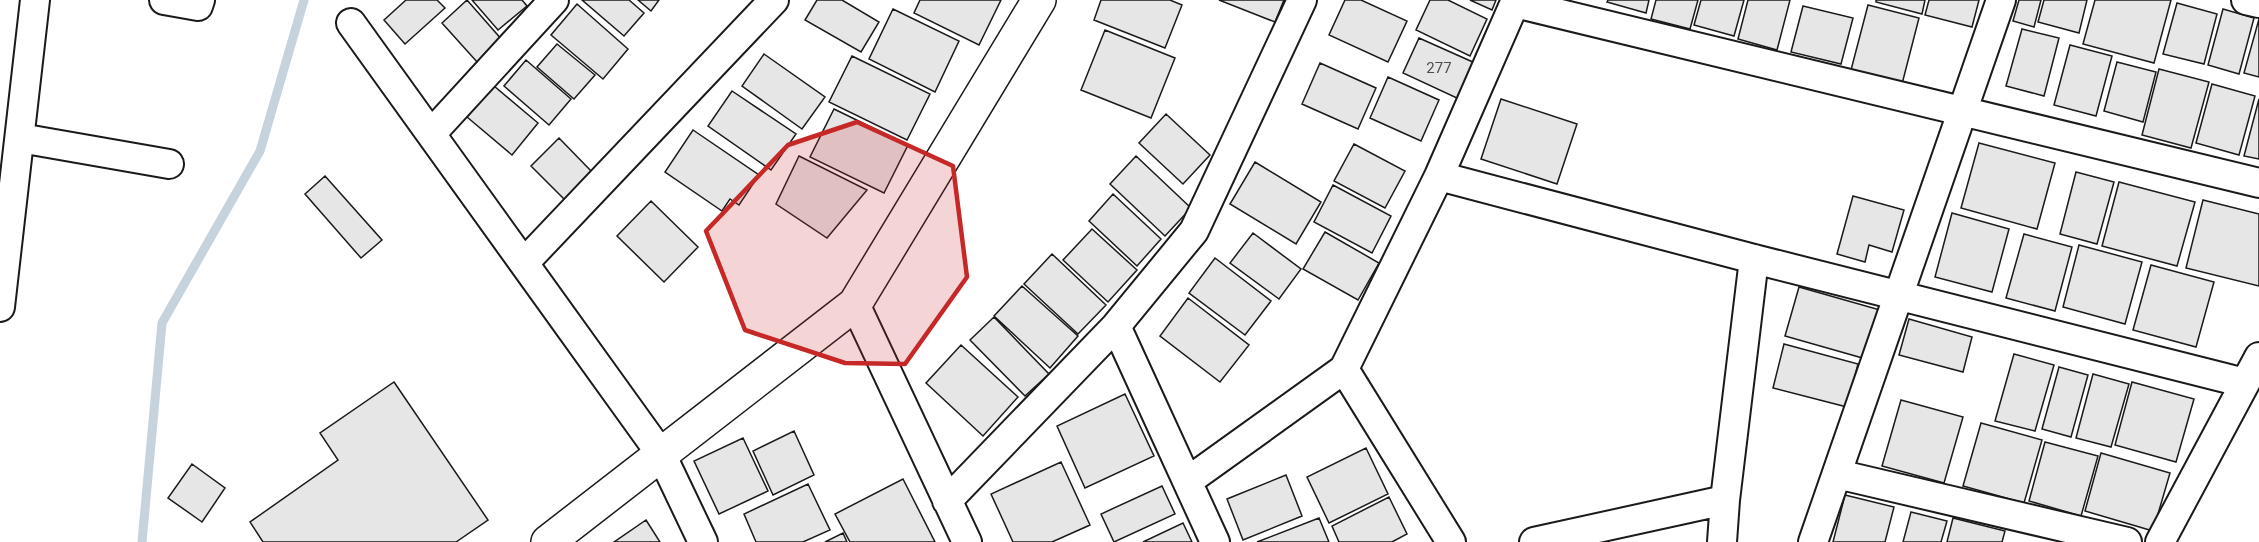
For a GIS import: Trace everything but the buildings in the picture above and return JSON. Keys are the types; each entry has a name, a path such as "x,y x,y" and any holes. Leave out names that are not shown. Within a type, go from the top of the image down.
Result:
{"main road":[{"path":"548,542 855,304 1039,0"}],"street":[{"path":"0,307 35,0"},
{"path":"164,0 198,6 201,0"},
{"path":"430,134 554,0"},
{"path":"524,263 774,0"},
{"path":"947,501 1116,326 1194,231 1302,0"},
{"path":"1813,542 2001,0"},
{"path":"2246,0 2259,3"},
{"path":"1188,481 1344,369 1439,176 1516,1 2259,183"},
{"path":"351,23 661,454 703,542"},
{"path":"20,138 169,164"},
{"path":"1439,176 1754,259 2245,382"},
{"path":"1722,542 1754,259"},
{"path":"855,304 966,542"},
{"path":"1116,326 1215,542"},
{"path":"2160,542 2259,357"},
{"path":"1344,369 1451,542"},
{"path":"1837,474 2127,542"},
{"path":"1534,542 1725,500"}],"highlighted area":[{"path":"857,122 953,166 967,277 905,364 845,363 745,330 706,231 788,145"}],"waterway":[{"path":"142,542 162,323 260,151 304,0"}]}
